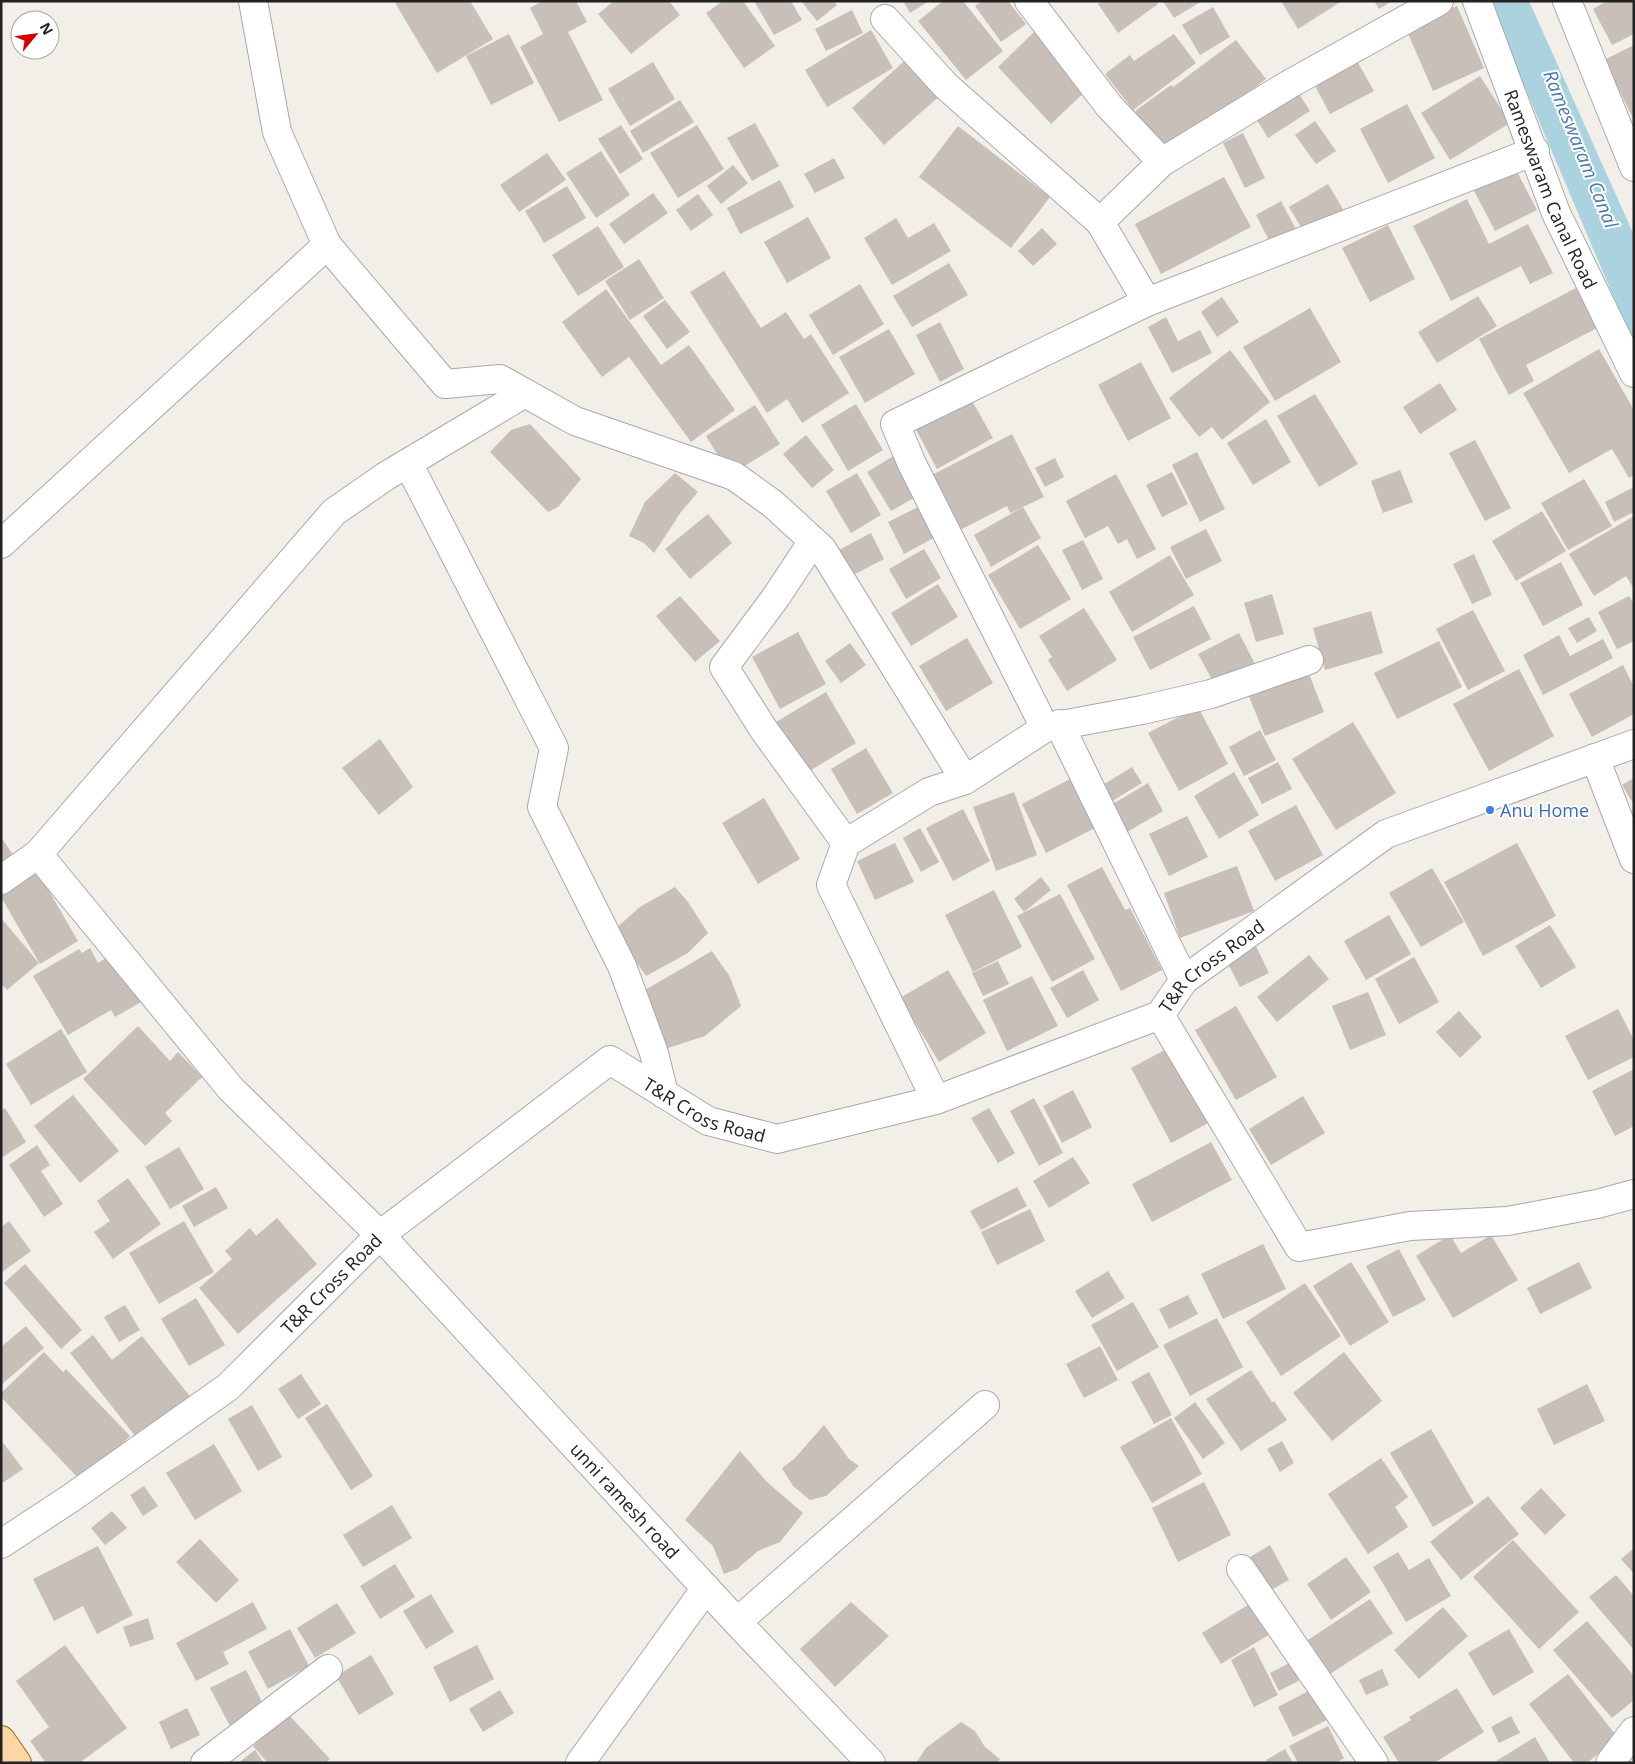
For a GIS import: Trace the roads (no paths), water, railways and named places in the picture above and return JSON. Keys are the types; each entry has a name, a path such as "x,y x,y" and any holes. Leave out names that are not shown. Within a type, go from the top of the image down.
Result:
{"main road":[{"path":"1,1740 17,1763"}],"street":[{"path":"253,1 277,132 327,245 445,384 500,379 575,421 734,476 773,504 822,549 965,780"},
{"path":"1029,1 1109,106 1162,162"},
{"path":"1100,222 1162,162 1288,85 1440,1"},
{"name":"Rameswaram Canal Road","path":"1477,1 1535,151 1556,213 1634,373"},
{"path":"1567,1 1634,167"},
{"path":"885,20 946,86 1035,167 1100,222 1148,302"},
{"path":"1184,980 1052,726 912,464 895,424 1148,302 1535,151"},
{"path":"1,544 327,245"},
{"path":"1,880 38,854 334,512 408,463 524,393"},
{"path":"408,463 554,748 542,807 622,966 654,1053 664,1094"},
{"path":"813,541 776,597 724,667 764,730 846,843"},
{"path":"936,1100 831,885 846,843 929,792 965,780 1052,726 1142,710 1211,694 1309,660"},
{"name":"T&R Cross Road","path":"1,1544 71,1498 228,1387 380,1235 610,1060 708,1121 777,1139 936,1100 1160,1015 1184,980 1386,834 1634,744"},
{"path":"1595,758 1634,860"},
{"name":"unni ramesh road","path":"38,854 232,1089 380,1235 737,1622 871,1763"},
{"path":"1160,1015 1299,1247 1410,1226 1508,1221 1597,1204 1634,1194"},
{"path":"737,1622 985,1405"},
{"path":"1241,1569 1374,1763"},
{"path":"580,1763 706,1588"},
{"path":"205,1763 328,1669"},
{"path":"1610,1763 1634,1731"}],"water":[{"name":"Rameswaram Canal","path":"1488,1 1529,1 1634,235 1634,345"}],"place":[{"name":"Anu Home","path":"1490,810"}]}
